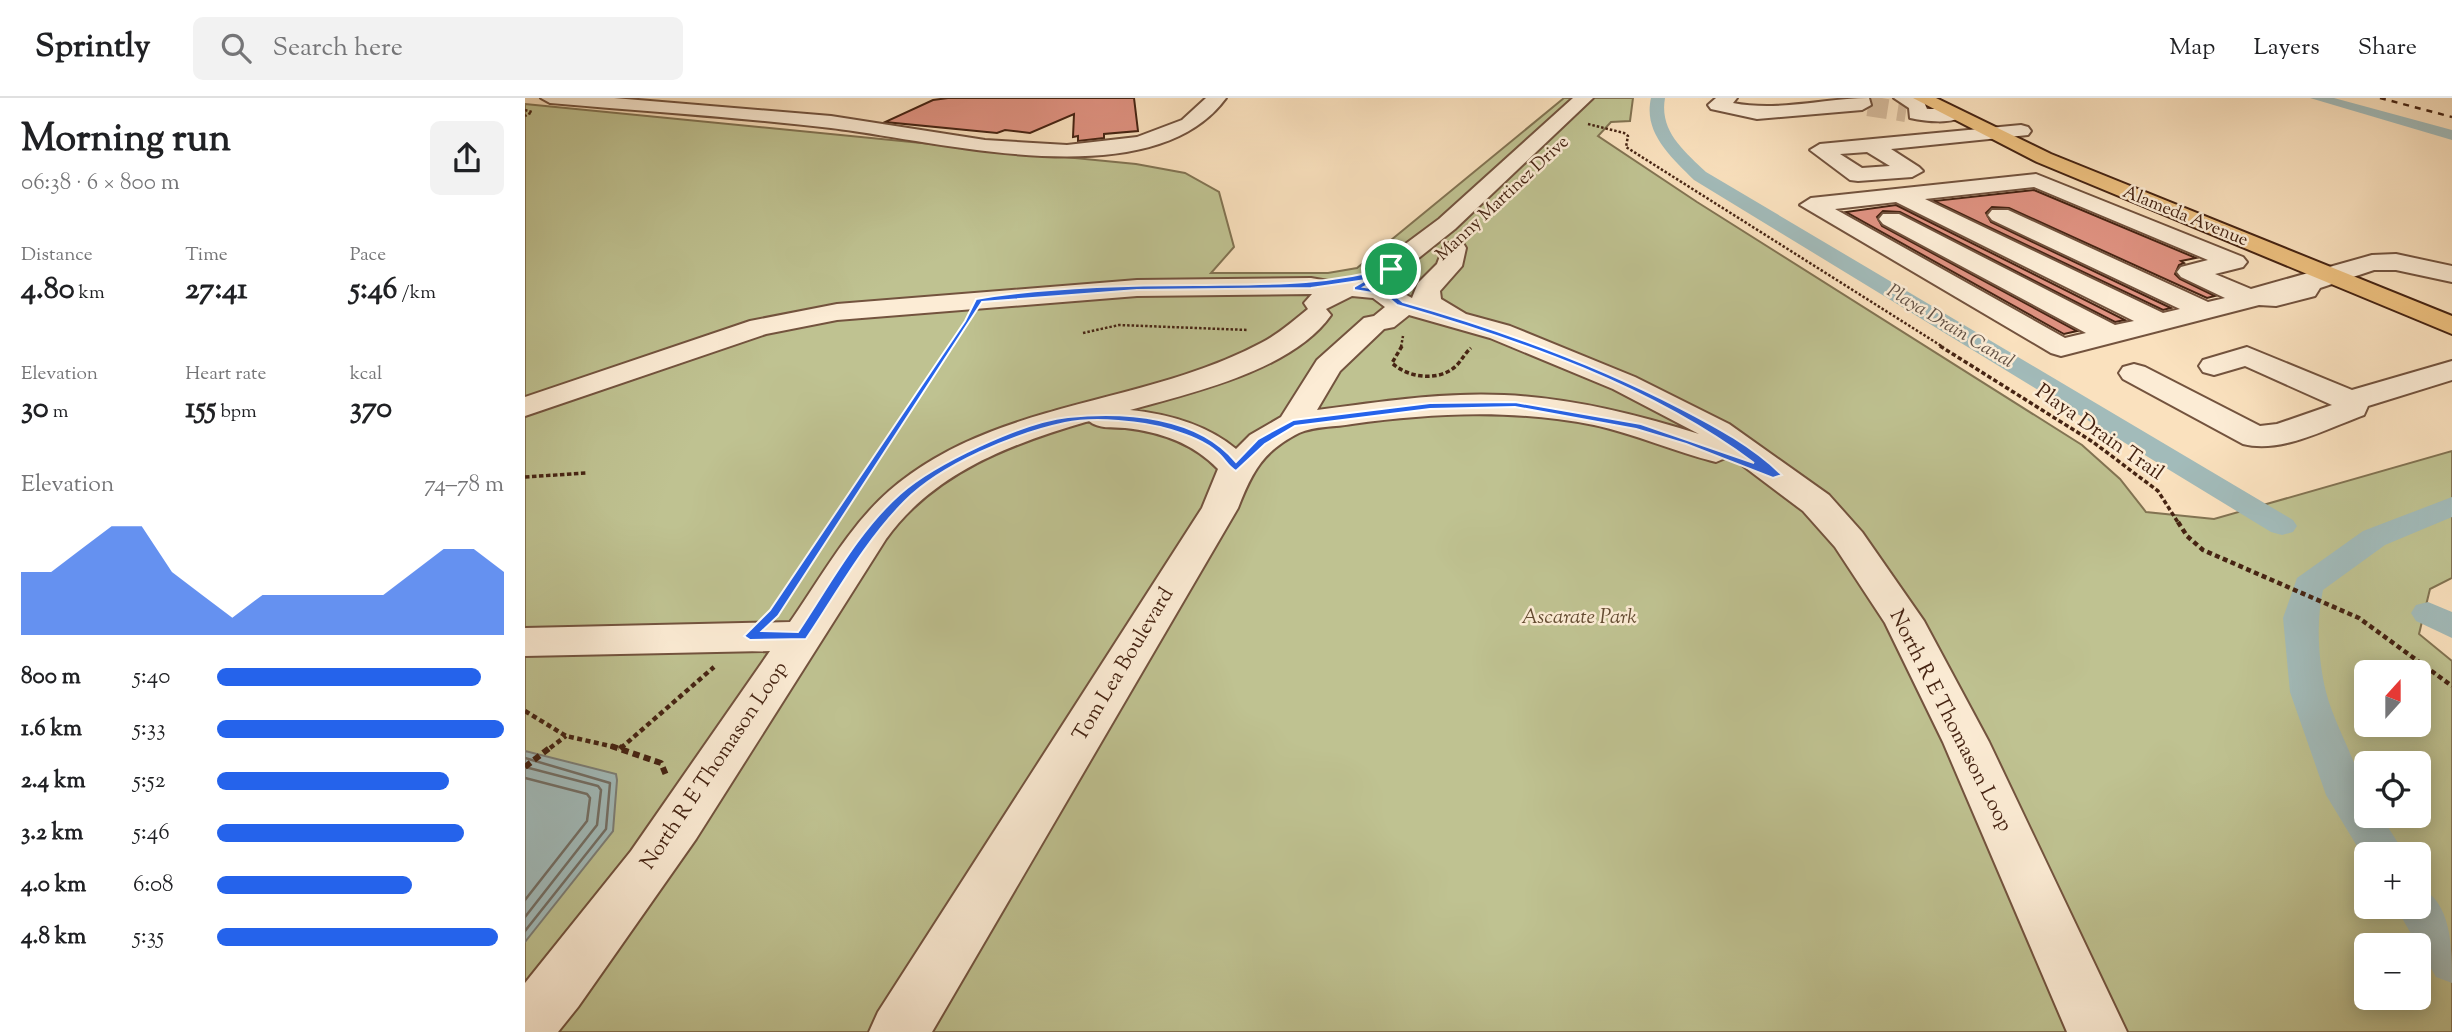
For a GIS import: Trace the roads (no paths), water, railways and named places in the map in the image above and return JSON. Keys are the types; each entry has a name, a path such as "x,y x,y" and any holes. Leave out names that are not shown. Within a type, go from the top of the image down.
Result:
{"main road":[{"name":"Alameda Avenue","path":"1912,105 1973,113 2021,131 2332,277 2452,308"},
{"name":"Alameda Avenue","path":"1973,113 2044,158 2452,326"}],"street":[{"path":"550,98 831,122 985,146 1067,151 1141,143 1189,124 1217,98"},
{"name":"Manny Martinez Drive","path":"1388,328 1395,315 1397,300 1414,275 1450,236 1494,180 1584,98"},
{"name":"Manny Martinez Drive","path":"1450,236 1519,183 1610,98"},
{"path":"1732,104 1747,108 1761,98"},
{"path":"1732,104 1757,113 1787,104 1872,101"},
{"path":"1872,146 1973,113"},
{"path":"1551,127 1580,127"},
{"path":"1494,180 1519,183"},
{"path":"2190,272 2234,262 2036,180 1811,205 2061,347 2255,298 2276,299 2306,290 2332,277 2372,263 2396,262 2452,274"},
{"path":"1989,185 2027,201"},
{"path":"1944,189 2206,311"},
{"path":"1897,194 2161,323"},
{"path":"1853,199 2112,335"},
{"path":"1348,290 1432,250 1450,236"},
{"path":"1450,236 1449,265 1427,289 1425,298 1471,333"},
{"path":"2165,261 2255,298"},
{"path":"1314,303 1363,279 1391,269"},
{"path":"525,407 773,324 870,307 1137,288 1239,288 1314,303 1334,324 1388,328"},
{"name":"North R E Thomason Loop","path":"525,1027 570,975 685,816 801,636 877,526 903,497 936,472 970,453 1067,419 1195,382 1243,363 1294,336 1314,303 1322,298 1348,290 1378,290 1471,333 1579,363 1717,431 1816,503 1849,540 1904,621 1966,742 2097,1032"},
{"name":"Tom Lea Boulevard","path":"899,1032 1220,508 1236,468 1262,442 1293,423 1328,366 1388,328"},
{"path":"2214,366 2247,356 2350,401 2452,370"},
{"path":"1515,404 1579,363"},
{"path":"2134,373 2255,437 2283,433 2353,408 2350,401"},
{"path":"1293,423 1430,406 1515,404 1638,426 1777,475"},
{"path":"1067,419 1139,419 1172,427 1199,437 1221,450 1236,468"},
{"path":"525,642 801,636"}],"water":[{"path":"525,751 616,774 617,780 613,831 525,942"}],"waterway":[{"name":"Playa Drain Canal","path":"1658,98 1656,109 1661,131 1675,151 1700,176 2282,526"},
{"path":"2317,98 2452,135"},
{"path":"2376,842 2346,795 2308,692 2300,618 2308,585 2374,538 2452,506"},
{"name":"Playa Drain Canal","path":"2428,613 2452,627"},
{"path":"2425,919 2452,962"}],"tunnel":[{"path":"1868,106 1906,112"}],"railway":[{"path":"2380,98 2452,117"}],"park label":[{"name":"Ascarate Park","path":"1579,618"}]}
